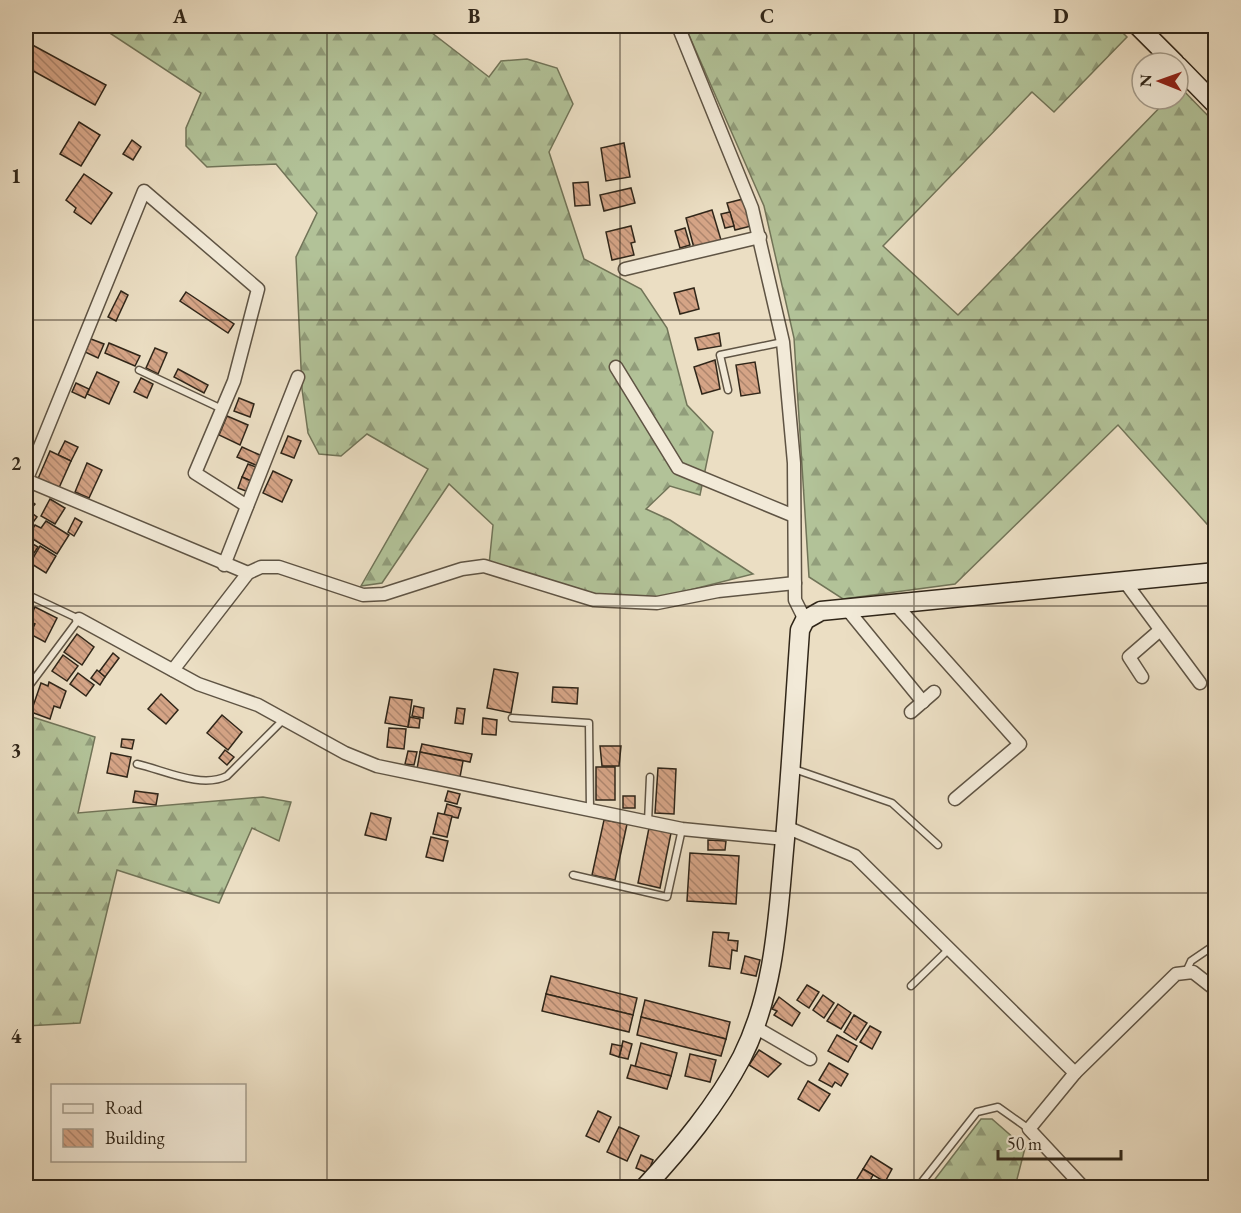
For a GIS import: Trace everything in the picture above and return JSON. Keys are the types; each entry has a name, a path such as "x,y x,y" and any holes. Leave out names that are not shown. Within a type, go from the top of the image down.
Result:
{"street":[{"path":"678,26 735,161 760,237 783,342 794,463 795,600 805,620"},
{"path":"1138,26 1163,51"},
{"path":"1190,79 1215,105"},
{"path":"247,506 195,473 234,381 258,289 144,191 26,481 224,566 248,573"},
{"path":"625,269 760,237"},
{"path":"616,367 678,468 794,516"},
{"path":"224,566 298,376"},
{"path":"173,670 248,573 261,567 279,567 363,595 384,594 462,569 484,566 594,600 657,603 718,591 795,584"},
{"path":"644,1188 678,1150 717,1098 742,1057 755,1027 774,955 786,833 800,630 805,620 820,611 1215,572"},
{"path":"1125,582 1159,631 1200,683"},
{"path":"896,605 1020,744 955,799"},
{"path":"847,609 923,702"},
{"path":"79,620 198,684 258,705 345,753 377,766 682,829 786,833 855,856 1075,1073"},
{"path":"1142,677 1129,657 1159,631"},
{"path":"910,712 934,692"},
{"path":"1084,1188 1029,1129 1075,1073 1176,974 1193,972 1215,990"},
{"path":"755,1027 810,1059"}],"lane":[{"path":"728,390 720,355 783,342"},
{"path":"139,370 222,409"},
{"path":"26,594 79,620 26,690"},
{"path":"512,718 589,723 588,802 590,810"},
{"path":"138,764 203,781 216,781 227,776 283,720"},
{"path":"790,768 892,802 938,845"},
{"path":"648,822 650,777"},
{"path":"573,875 667,897 682,829"},
{"path":"1186,972 1191,961 1215,944"},
{"path":"911,986 949,949"},
{"path":"917,1188 978,1112 998,1107 1029,1129"},
{"path":"871,1184 878,1188"}],"green space":[{"path":"99,26 423,26 489,77 501,61 527,59 557,68 573,104 549,152 584,259 641,289 667,328 687,405 713,432 700,495 670,486 646,509 670,520 753,574 658,598 595,597 489,565 493,525 449,484 382,583 361,586 428,469 367,434 341,456 319,454 308,433 302,389 296,257 317,213 276,164 207,167 186,146 186,128 201,93"},
{"path":"685,26 799,26 810,35 819,26 1116,26 1127,37 1054,112 1032,92 883,246 958,315 1156,111 1190,111 1190,97 1215,123 1215,533 1118,425 955,584 843,599 809,577 794,338 764,206"},
{"path":"26,715 95,737 78,813 263,797 291,802 279,841 252,828 219,903 117,870 80,1023 26,1026"},
{"path":"981,1119 992,1119 1025,1148 1015,1187 929,1187"}],"building":[{"path":"27,42 106,85 95,105 26,67"},
{"path":"79,122 100,135 81,166 60,154"},
{"path":"132,140 141,147 133,160 123,154"},
{"path":"624,143 630,177 606,181 601,148"},
{"path":"84,174 112,193 91,224 74,212 76,208 66,200"},
{"path":"588,182 590,205 575,206 573,183"},
{"path":"631,188 635,203 604,211 600,195"},
{"path":"743,199 751,226 735,230 727,203"},
{"path":"712,210 721,240 694,248 686,218"},
{"path":"730,212 734,226 725,228 721,214"},
{"path":"631,226 635,242 631,243 634,255 612,260 606,232"},
{"path":"685,228 690,245 680,248 675,231"},
{"path":"694,288 699,309 680,314 674,293"},
{"path":"121,291 128,295 116,321 108,317"},
{"path":"186,292 234,324 228,333 180,301"},
{"path":"719,333 721,346 698,350 695,338"},
{"path":"91,339 104,344 98,358 85,352"},
{"path":"109,343 140,356 135,366 105,353"},
{"path":"155,348 167,353 158,374 146,368"},
{"path":"715,360 720,389 702,394 694,367"},
{"path":"755,362 760,393 741,396 736,365"},
{"path":"178,369 208,385 204,393 174,377"},
{"path":"97,372 119,382 109,404 87,394"},
{"path":"141,378 153,384 147,398 134,392"},
{"path":"76,383 89,389 85,398 72,392"},
{"path":"239,398 254,404 250,417 234,411"},
{"path":"227,416 248,425 240,445 219,435"},
{"path":"288,436 301,441 294,458 281,453"},
{"path":"65,441 78,447 71,461 58,455"},
{"path":"242,447 262,456 258,466 237,457"},
{"path":"50,451 71,461 58,490 37,481"},
{"path":"87,463 102,470 89,498 75,492"},
{"path":"248,464 256,467 251,481 242,477"},
{"path":"273,471 292,480 282,502 263,493"},
{"path":"242,477 251,481 246,491 238,488"},
{"path":"26,497 35,504 29,511 37,517 28,529 26,527"},
{"path":"50,499 65,508 55,524 41,516"},
{"path":"75,518 82,522 74,536 68,532"},
{"path":"46,521 69,535 57,554 28,536 35,525 41,528"},
{"path":"26,540 38,547 30,559 26,557"},
{"path":"40,546 56,556 46,573 30,563"},
{"path":"35,607 57,618 45,642 30,634 35,624 28,621"},
{"path":"77,634 94,647 82,665 64,652"},
{"path":"113,653 119,658 105,677 99,672"},
{"path":"63,655 78,666 67,681 52,671"},
{"path":"494,669 518,673 511,713 487,708"},
{"path":"97,670 105,677 100,685 91,678"},
{"path":"78,673 94,685 86,696 70,684"},
{"path":"49,682 66,691 60,708 54,706 50,719 31,712 41,683 48,686"},
{"path":"553,687 578,688 577,704 552,702"},
{"path":"161,694 178,710 166,724 148,709"},
{"path":"390,697 412,700 408,727 385,723"},
{"path":"414,706 424,708 423,718 412,716"},
{"path":"457,708 465,709 463,724 455,723"},
{"path":"222,715 242,732 228,750 207,733"},
{"path":"410,717 420,719 419,728 408,727"},
{"path":"483,718 497,720 496,735 482,734"},
{"path":"389,728 406,729 404,749 387,747"},
{"path":"122,739 134,740 132,749 121,747"},
{"path":"422,744 472,754 470,762 420,752"},
{"path":"600,746 621,746 619,766 602,766"},
{"path":"225,750 234,757 227,765 219,758"},
{"path":"408,751 417,752 414,765 405,764"},
{"path":"420,752 463,761 460,777 417,769"},
{"path":"111,753 131,757 127,777 107,773"},
{"path":"596,767 615,767 615,800 596,800"},
{"path":"658,768 676,769 674,814 655,813"},
{"path":"135,791 158,794 156,805 133,802"},
{"path":"448,791 460,794 457,804 445,801"},
{"path":"623,796 635,796 635,808 623,808"},
{"path":"447,804 461,808 458,818 444,815"},
{"path":"371,813 391,818 386,840 365,835"},
{"path":"438,813 452,816 447,837 433,834"},
{"path":"604,820 627,824 615,880 592,875"},
{"path":"649,828 671,833 660,888 638,883"},
{"path":"431,837 448,841 443,861 426,857"},
{"path":"708,840 726,841 725,850 708,850"},
{"path":"690,853 739,856 736,904 687,901"},
{"path":"713,932 729,933 728,940 738,941 737,951 732,950 730,969 709,966"},
{"path":"745,956 760,960 756,976 741,973"},
{"path":"551,976 637,998 633,1015 546,994"},
{"path":"807,985 819,992 809,1008 797,1000"},
{"path":"546,994 633,1015 629,1032 542,1011"},
{"path":"823,995 834,1003 824,1018 813,1010"},
{"path":"779,997 800,1013 792,1026 774,1015 777,1011 772,1009"},
{"path":"645,1000 730,1022 726,1039 641,1017"},
{"path":"838,1004 851,1013 841,1029 827,1021"},
{"path":"854,1015 867,1023 856,1040 844,1032"},
{"path":"641,1017 726,1039 721,1056 637,1035"},
{"path":"870,1026 881,1032 872,1049 860,1042"},
{"path":"837,1035 857,1046 848,1062 828,1051"},
{"path":"623,1041 632,1044 628,1059 619,1057"},
{"path":"641,1043 677,1053 671,1076 635,1067"},
{"path":"612,1044 622,1046 619,1057 610,1054"},
{"path":"759,1050 781,1064 768,1077 749,1065"},
{"path":"690,1054 716,1060 710,1082 685,1076"},
{"path":"829,1063 848,1074 841,1086 835,1082 832,1087 819,1080"},
{"path":"631,1065 671,1076 667,1089 627,1078"},
{"path":"808,1081 830,1094 819,1111 798,1099"},
{"path":"598,1111 611,1117 599,1142 586,1136"},
{"path":"619,1127 639,1136 627,1161 607,1152"},
{"path":"641,1155 653,1160 648,1173 636,1168"},
{"path":"871,1156 892,1169 885,1182 863,1169"},
{"path":"863,1169 873,1175 866,1188 852,1187"}]}
